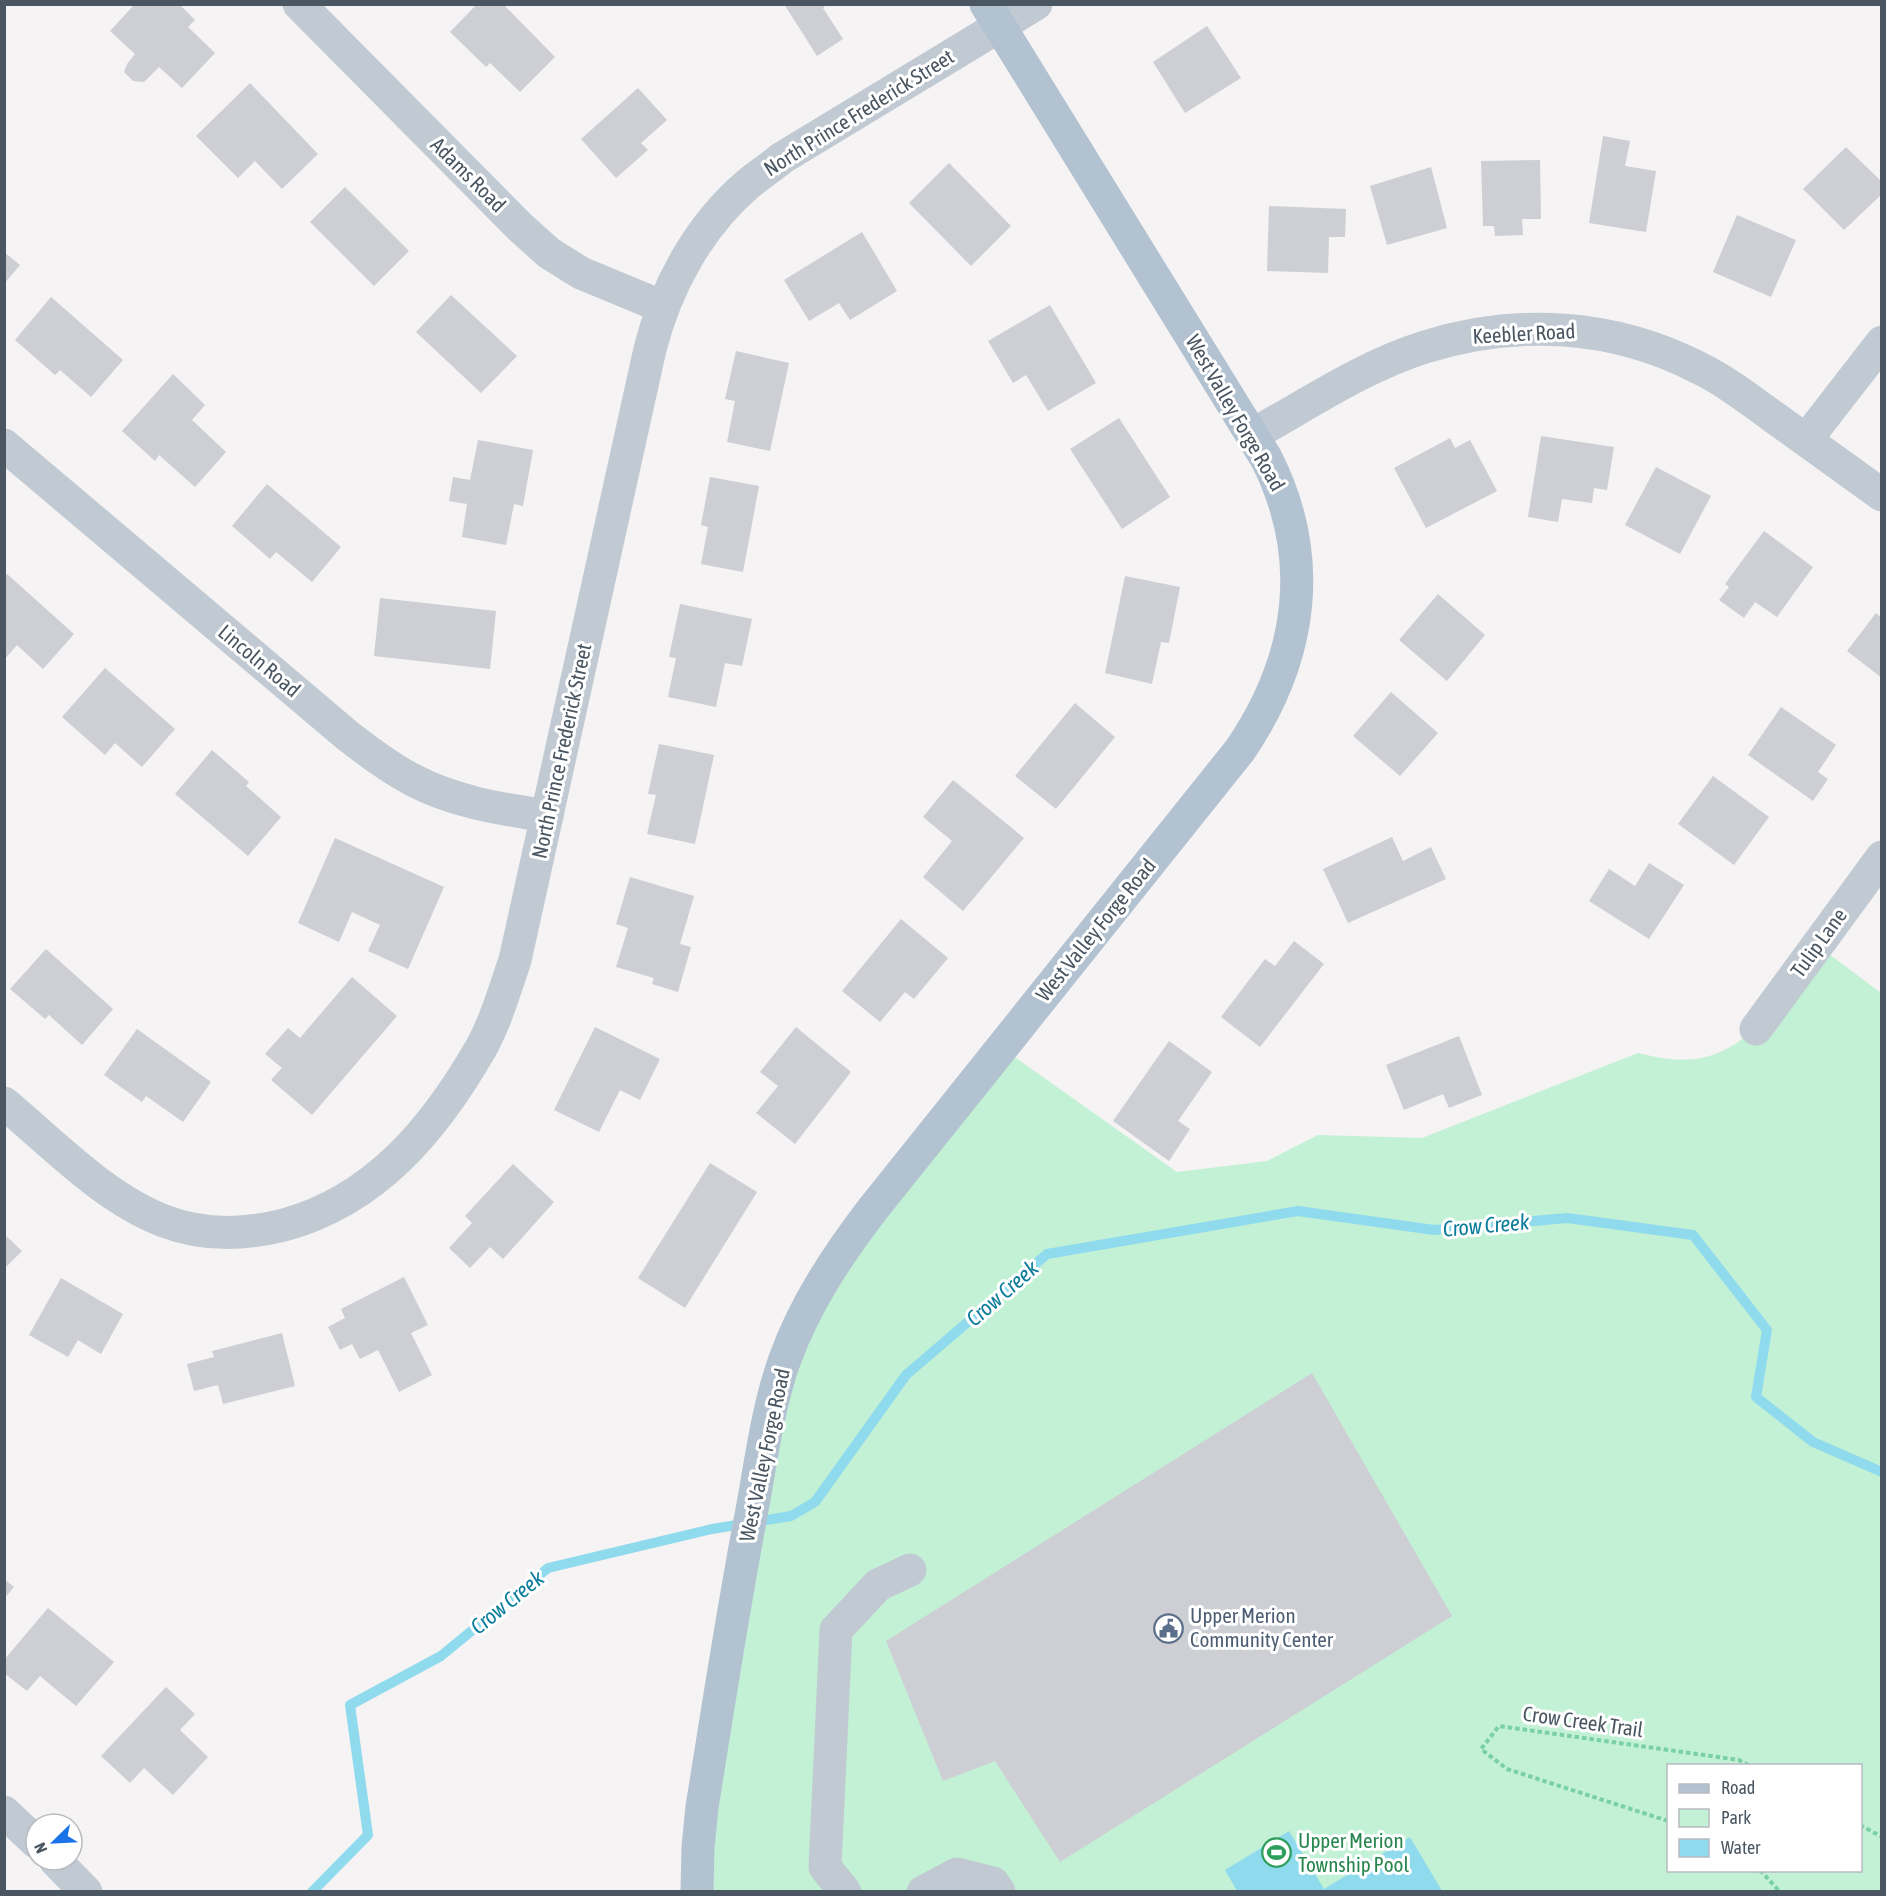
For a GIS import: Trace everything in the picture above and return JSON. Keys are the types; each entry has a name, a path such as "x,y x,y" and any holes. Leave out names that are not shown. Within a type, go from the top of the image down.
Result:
{"main road":[{"name":"West Valley Forge Road","path":"697,1892 702,1807 742,1561 774,1395 784,1360 799,1324 819,1285 872,1210 1240,750 1269,703 1279,679 1293,626 1297,576 1296,550 1285,501 1277,480 1252,435 993,16"}],"street":[{"name":"Adams Road","path":"299,4 520,227 549,253 581,273 663,307"},
{"name":"North Prince Frederick Street","path":"4,1103 107,1189 135,1207 165,1221 200,1230 233,1234 291,1223 337,1205 367,1187 395,1163 427,1127 456,1088 482,1047 516,960 650,349 663,307 676,276 720,213 748,184 790,153 993,16 1036,4"},
{"name":"Keebler Road","path":"1252,435 1346,382 1424,347 1464,336 1508,331 1552,329 1591,331 1664,351 1700,368 1734,389 1881,495"},
{"path":"1806,440 1881,342"},
{"name":"Lincoln Road","path":"4,445 348,736 381,761 416,781 450,794 486,805 547,816"},
{"name":"Tulip Lane","path":"1756,1029 1881,857"},
{"path":"845,1892 825,1867 836,1630 878,1585 910,1570"},
{"path":"4,1812 24,1831"},
{"path":"67,1872 86,1892"},
{"path":"923,1892 957,1874 993,1883 999,1892"}],"path":[{"name":"Crow Creek Trail","path":"1667,1821 1507,1770 1480,1749 1499,1726 1739,1760 1746,1764"},
{"path":"1862,1826 1881,1837"},
{"path":"1762,1872 1780,1892"}],"green space":[{"path":"1817,945 1881,993 1881,1891 697,1892 784,1360 1002,1048 1177,1172 1267,1161 1318,1135 1422,1138 1638,1053 1669,1059 1696,1059 1719,1052 1740,1041 1758,1025 1789,986"}],"water":[{"name":"Upper Merion Township Pool","path":"1289,1831 1324,1889 1410,1837 1442,1891 1237,1891 1225,1870"}],"building":[{"path":"135,4 179,4 195,20 188,27 215,53 182,88 159,67 144,82 133,81 124,72 135,54 110,31"},
{"path":"477,4 503,4 555,57 520,92 490,63 486,67 450,32"},
{"path":"784,4 827,4 823,8 843,39 817,56"},
{"path":"1207,26 1241,78 1185,113 1153,62"},
{"path":"250,83 318,154 282,189 255,161 238,178 196,136"},
{"path":"638,88 667,120 641,143 648,150 616,178 581,139"},
{"path":"1603,136 1630,141 1625,166 1656,171 1646,232 1589,223"},
{"path":"1846,147 1882,182 1882,194 1844,230 1803,189"},
{"path":"1540,160 1541,219 1522,219 1523,235 1495,236 1494,226 1483,226 1481,161"},
{"path":"949,163 1011,226 971,266 909,203"},
{"path":"1431,167 1447,228 1387,245 1370,186"},
{"path":"345,187 409,251 374,286 310,222"},
{"path":"1269,206 1346,209 1345,237 1329,237 1328,273 1267,271"},
{"path":"1737,215 1796,240 1771,297 1713,272"},
{"path":"862,232 897,291 850,320 839,303 809,321 784,280"},
{"path":"4,252 20,265 4,284"},
{"path":"451,295 517,356 481,393 416,332"},
{"path":"51,297 123,360 91,397 60,370 55,375 15,340"},
{"path":"1050,305 1096,383 1048,411 1026,375 1013,383 988,341"},
{"path":"736,351 789,363 770,451 727,442 735,401 725,399"},
{"path":"173,374 205,405 192,420 226,452 195,487 159,455 155,461 122,431"},
{"path":"1119,418 1170,497 1122,529 1070,449"},
{"path":"1541,436 1614,447 1607,490 1594,488 1592,503 1562,499 1558,522 1528,517"},
{"path":"1450,438 1455,448 1470,440 1497,491 1426,528 1394,468"},
{"path":"478,440 533,450 523,506 514,504 506,545 462,537 467,504 449,501 453,477 470,480"},
{"path":"1656,467 1711,496 1680,554 1625,525"},
{"path":"710,477 759,486 743,572 701,564 708,527 701,525"},
{"path":"267,484 341,547 312,582 276,552 270,559 232,526"},
{"path":"1764,531 1813,567 1777,617 1755,602 1744,618 1719,600 1729,587 1725,584"},
{"path":"7,574 74,634 43,669 17,645 4,660 4,578"},
{"path":"1125,576 1180,587 1169,643 1161,642 1152,684 1105,673"},
{"path":"1438,594 1485,635 1447,681 1399,640"},
{"path":"380,598 496,611 490,669 374,656"},
{"path":"680,604 752,619 742,666 725,663 716,707 668,697 676,658 669,657"},
{"path":"1876,613 1882,618 1882,678 1847,651"},
{"path":"105,668 175,729 142,767 115,743 105,755 62,717"},
{"path":"1391,692 1438,733 1400,776 1353,736"},
{"path":"1075,703 1115,737 1056,809 1015,776"},
{"path":"1781,707 1836,745 1818,772 1828,779 1813,801 1748,755"},
{"path":"659,744 714,755 695,844 647,834 656,795 648,794"},
{"path":"212,750 249,782 246,786 281,817 248,856 175,794"},
{"path":"1713,776 1769,817 1734,865 1678,824"},
{"path":"953,780 1024,838 963,911 923,877 952,841 923,817"},
{"path":"1392,837 1403,861 1431,847 1446,879 1348,923 1323,869"},
{"path":"335,838 444,887 408,969 368,951 380,925 352,912 339,942 298,923"},
{"path":"1649,863 1684,885 1649,939 1589,901 1609,869 1635,886"},
{"path":"630,877 694,896 680,944 691,947 678,992 652,984 654,978 616,967 628,928 616,924"},
{"path":"901,919 948,958 914,999 905,992 880,1022 842,991"},
{"path":"1294,941 1324,964 1260,1047 1221,1017 1265,959 1275,966"},
{"path":"46,949 113,1009 82,1045 49,1015 45,1019 10,989"},
{"path":"352,977 397,1016 312,1115 271,1080 282,1068 265,1054 288,1028 300,1038"},
{"path":"595,1027 660,1059 640,1100 620,1090 599,1132 554,1110"},
{"path":"796,1027 851,1072 795,1144 756,1113 778,1086 760,1072"},
{"path":"137,1029 211,1082 183,1122 146,1096 142,1102 104,1075"},
{"path":"1459,1036 1482,1095 1449,1108 1443,1094 1404,1110 1386,1065"},
{"path":"1169,1041 1212,1072 1178,1121 1190,1129 1169,1161 1113,1121"},
{"path":"710,1163 757,1192 685,1308 638,1278"},
{"path":"513,1164 554,1202 503,1259 490,1247 470,1268 449,1248 472,1223 465,1216"},
{"path":"4,1234 22,1251 4,1269"},
{"path":"404,1277 428,1325 411,1333 432,1375 399,1392 378,1350 360,1359 352,1344 340,1350 328,1327 345,1318 341,1309"},
{"path":"61,1278 123,1314 101,1354 78,1340 68,1357 29,1335"},
{"path":"282,1333 295,1386 223,1404 218,1385 194,1391 187,1364 214,1357 212,1351"},
{"name":"Upper Merion Community Center","path":"1312,1373 1452,1616 1060,1862 995,1761 943,1781 886,1641"},
{"path":"4,1579 14,1587 4,1599"},
{"path":"48,1608 114,1662 76,1706 40,1676 27,1691 4,1673 4,1660"},
{"path":"166,1687 195,1714 180,1730 208,1757 173,1795 144,1768 130,1783 101,1756"}],"waterway":[{"name":"Crow Creek","path":"312,1892 368,1835 350,1705 441,1656 548,1568 712,1529 791,1516 815,1502 906,1375 1047,1254 1298,1211 1434,1230 1567,1218 1693,1235 1767,1330 1756,1397 1813,1442 1882,1472"}],"place":[{"name":"Upper Merion Community Center","path":"1169,1628"},
{"name":"Upper Merion Township Pool","path":"1277,1853"}]}
